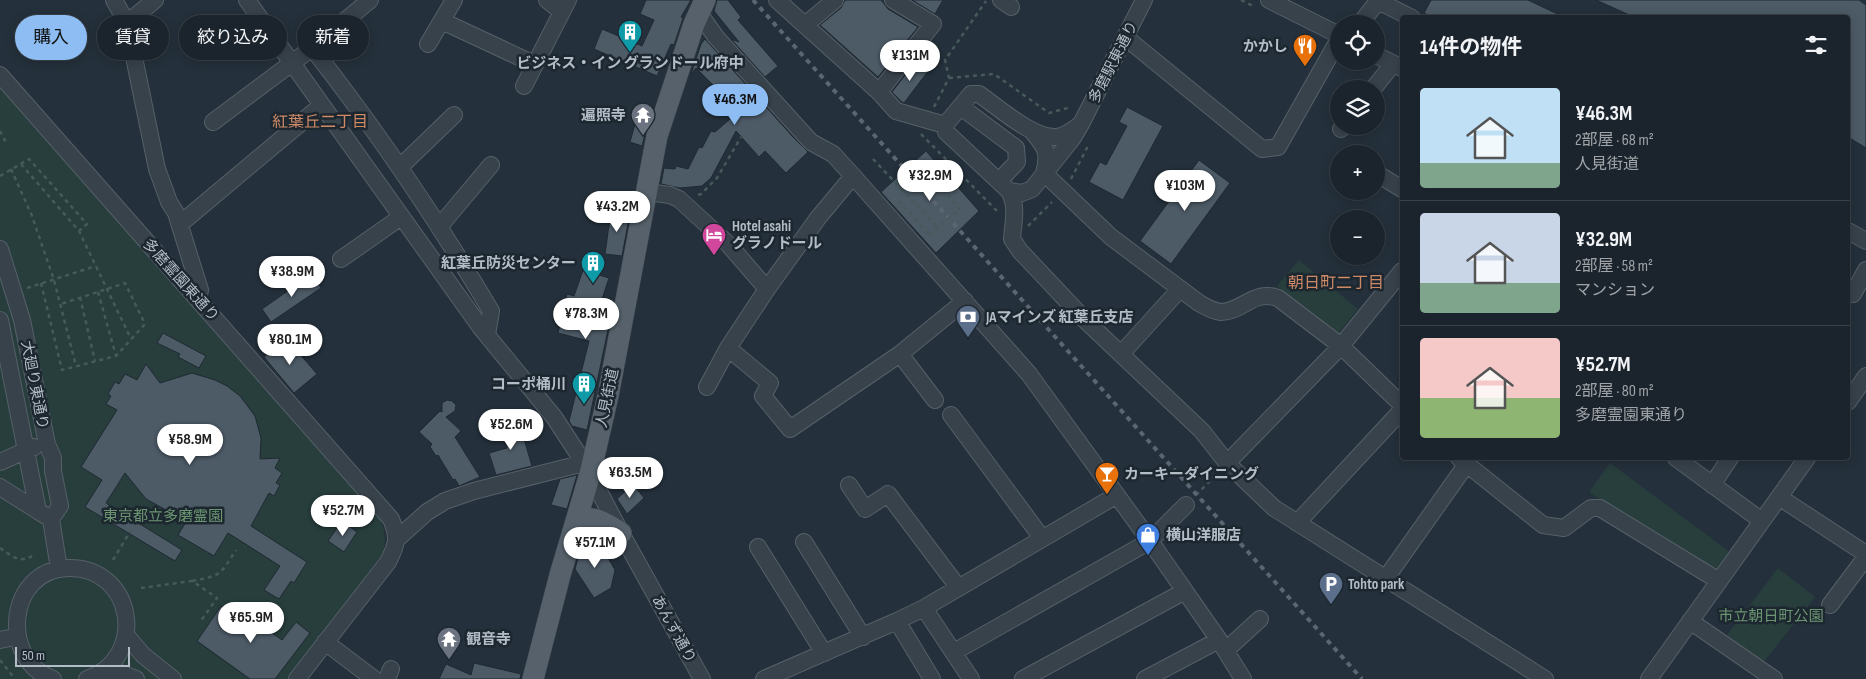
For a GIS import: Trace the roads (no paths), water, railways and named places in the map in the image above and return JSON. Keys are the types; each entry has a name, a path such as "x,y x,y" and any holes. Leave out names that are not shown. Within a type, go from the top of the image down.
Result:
{"main road":[{"name":"人見街道","path":"533,679 576,522 587,468 608,396 656,136 702,6"},
{"path":"576,522 584,518 590,518 610,526 621,534"}],"street":[{"path":"114,0 122,15"},
{"path":"137,15 156,0"},
{"name":"あんず通り","path":"246,0 487,335 554,416 587,468 621,534 702,679"},
{"path":"352,15 370,0"},
{"path":"428,44 454,0"},
{"path":"524,86 565,6 547,0"},
{"path":"777,0 879,92 896,110 944,125"},
{"path":"805,25 836,0"},
{"path":"879,92 932,24 893,0"},
{"name":"多磨駅東通り","path":"1014,222 1032,189 1072,139 1081,124 1144,0"},
{"path":"1269,0 1330,32"},
{"path":"1367,15 1378,1 1406,15"},
{"path":"702,6 716,37 811,142 833,154 1029,374 1150,541 1222,645 1243,679"},
{"path":"442,21 534,64"},
{"path":"1126,37 1262,149 1278,147 1330,53"},
{"path":"213,122 297,59"},
{"path":"135,60 158,169 169,202 180,224 200,290 198,299"},
{"path":"321,60 375,130 439,227 491,311 487,335"},
{"path":"1383,80 1398,66 1385,60"},
{"name":"多磨霊園東通り","path":"0,76 383,508 391,518 396,529 397,540"},
{"path":"944,125 971,94 979,94 1032,131 1045,136 1057,137 1081,124"},
{"path":"180,224 322,105"},
{"path":"961,106 1016,148 1017,162 1004,186"},
{"path":"400,167 454,115"},
{"path":"944,125 946,132 1004,186 1013,198 1015,210 1012,239 1020,251 1087,322 1202,432 1227,463 1274,508 1545,679"},
{"path":"1032,131 1044,145 1047,154 1044,173 1111,237 1199,303 1220,312 1269,295 1288,305 1341,346 1400,402"},
{"path":"439,227 491,165"},
{"path":"706,387 728,348 767,290 818,218 853,176"},
{"path":"1385,179 1400,188"},
{"path":"1004,186 1022,193 1032,189"},
{"path":"647,192 670,195 679,199 729,245 759,278 767,290"},
{"path":"341,259 401,217"},
{"path":"1850,232 1866,240"},
{"name":"大廻り東通り","path":"0,250 14,292 29,350 47,444 53,458 53,472 60,506 44,515"},
{"path":"1855,296 1866,270"},
{"path":"1227,463 1341,346 1400,273"},
{"path":"1122,354 1180,289"},
{"path":"728,348 770,383 763,396 790,429 900,354 965,301"},
{"name":"大廻り東通り","path":"0,320 27,451 59,569"},
{"path":"900,354 935,400"},
{"path":"1850,399 1866,376"},
{"path":"18,406 39,402"},
{"path":"1297,523 1400,412"},
{"path":"951,415 1042,538"},
{"path":"0,462 33,447 47,444"},
{"path":"1679,460 1762,521"},
{"path":"1712,485 1729,460"},
{"path":"1649,679 1807,460"},
{"path":"1386,578 1462,461 1543,525 1564,528 1591,508 1600,508 1719,581"},
{"path":"297,679 388,562 397,540 427,512 445,501 474,491 587,468"},
{"path":"849,485 865,509 888,494 958,587"},
{"path":"0,487 44,515"},
{"path":"764,679 897,622 924,608 1117,495"},
{"path":"1779,497 1866,556 1830,605"},
{"path":"954,652 1150,541 1186,505"},
{"path":"804,542 863,636"},
{"path":"758,547 824,653"},
{"path":"43,677 8,639 13,626 14,615 22,594 38,578 59,569 80,569 91,572 109,583 117,592 126,612 126,635 118,655 102,672 87,679"},
{"path":"1023,679 1185,591"},
{"path":"924,608 971,679"},
{"path":"1145,679 1222,645 1260,618"},
{"path":"1690,621 1774,679"},
{"path":"897,622 932,679"},
{"path":"126,635 143,655 173,679"},
{"path":"325,642 374,679"},
{"path":"102,672 120,673 136,679"}],"railway":[{"path":"753,0 1362,679"}],"place":[{"name":"ビジネス・イン グランドール府中","path":"630,53"},
{"name":"かかし","path":"1305,67"},
{"name":"遍照寺","path":"643,136"},
{"name":"Hotel asahi グラノドール","path":"714,256"},
{"name":"紅葉丘防災センター","path":"593,284"},
{"name":"JAマインズ 紅葉丘支店","path":"968,338"},
{"name":"コーポ桶川","path":"584,405"},
{"name":"カーキーダイニング","path":"1107,495"},
{"name":"横山洋服店","path":"1148,556"},
{"name":"Tohto park","path":"1331,605"},
{"name":"観音寺","path":"449,660"}],"district":[{"name":"紅葉丘二丁目","path":"320,121"},
{"name":"朝日町二丁目","path":"1336,282"}],"park label":[{"name":"東京都立多磨霊園","path":"163,516"},
{"name":"市立朝日町公園","path":"1771,616"}]}
